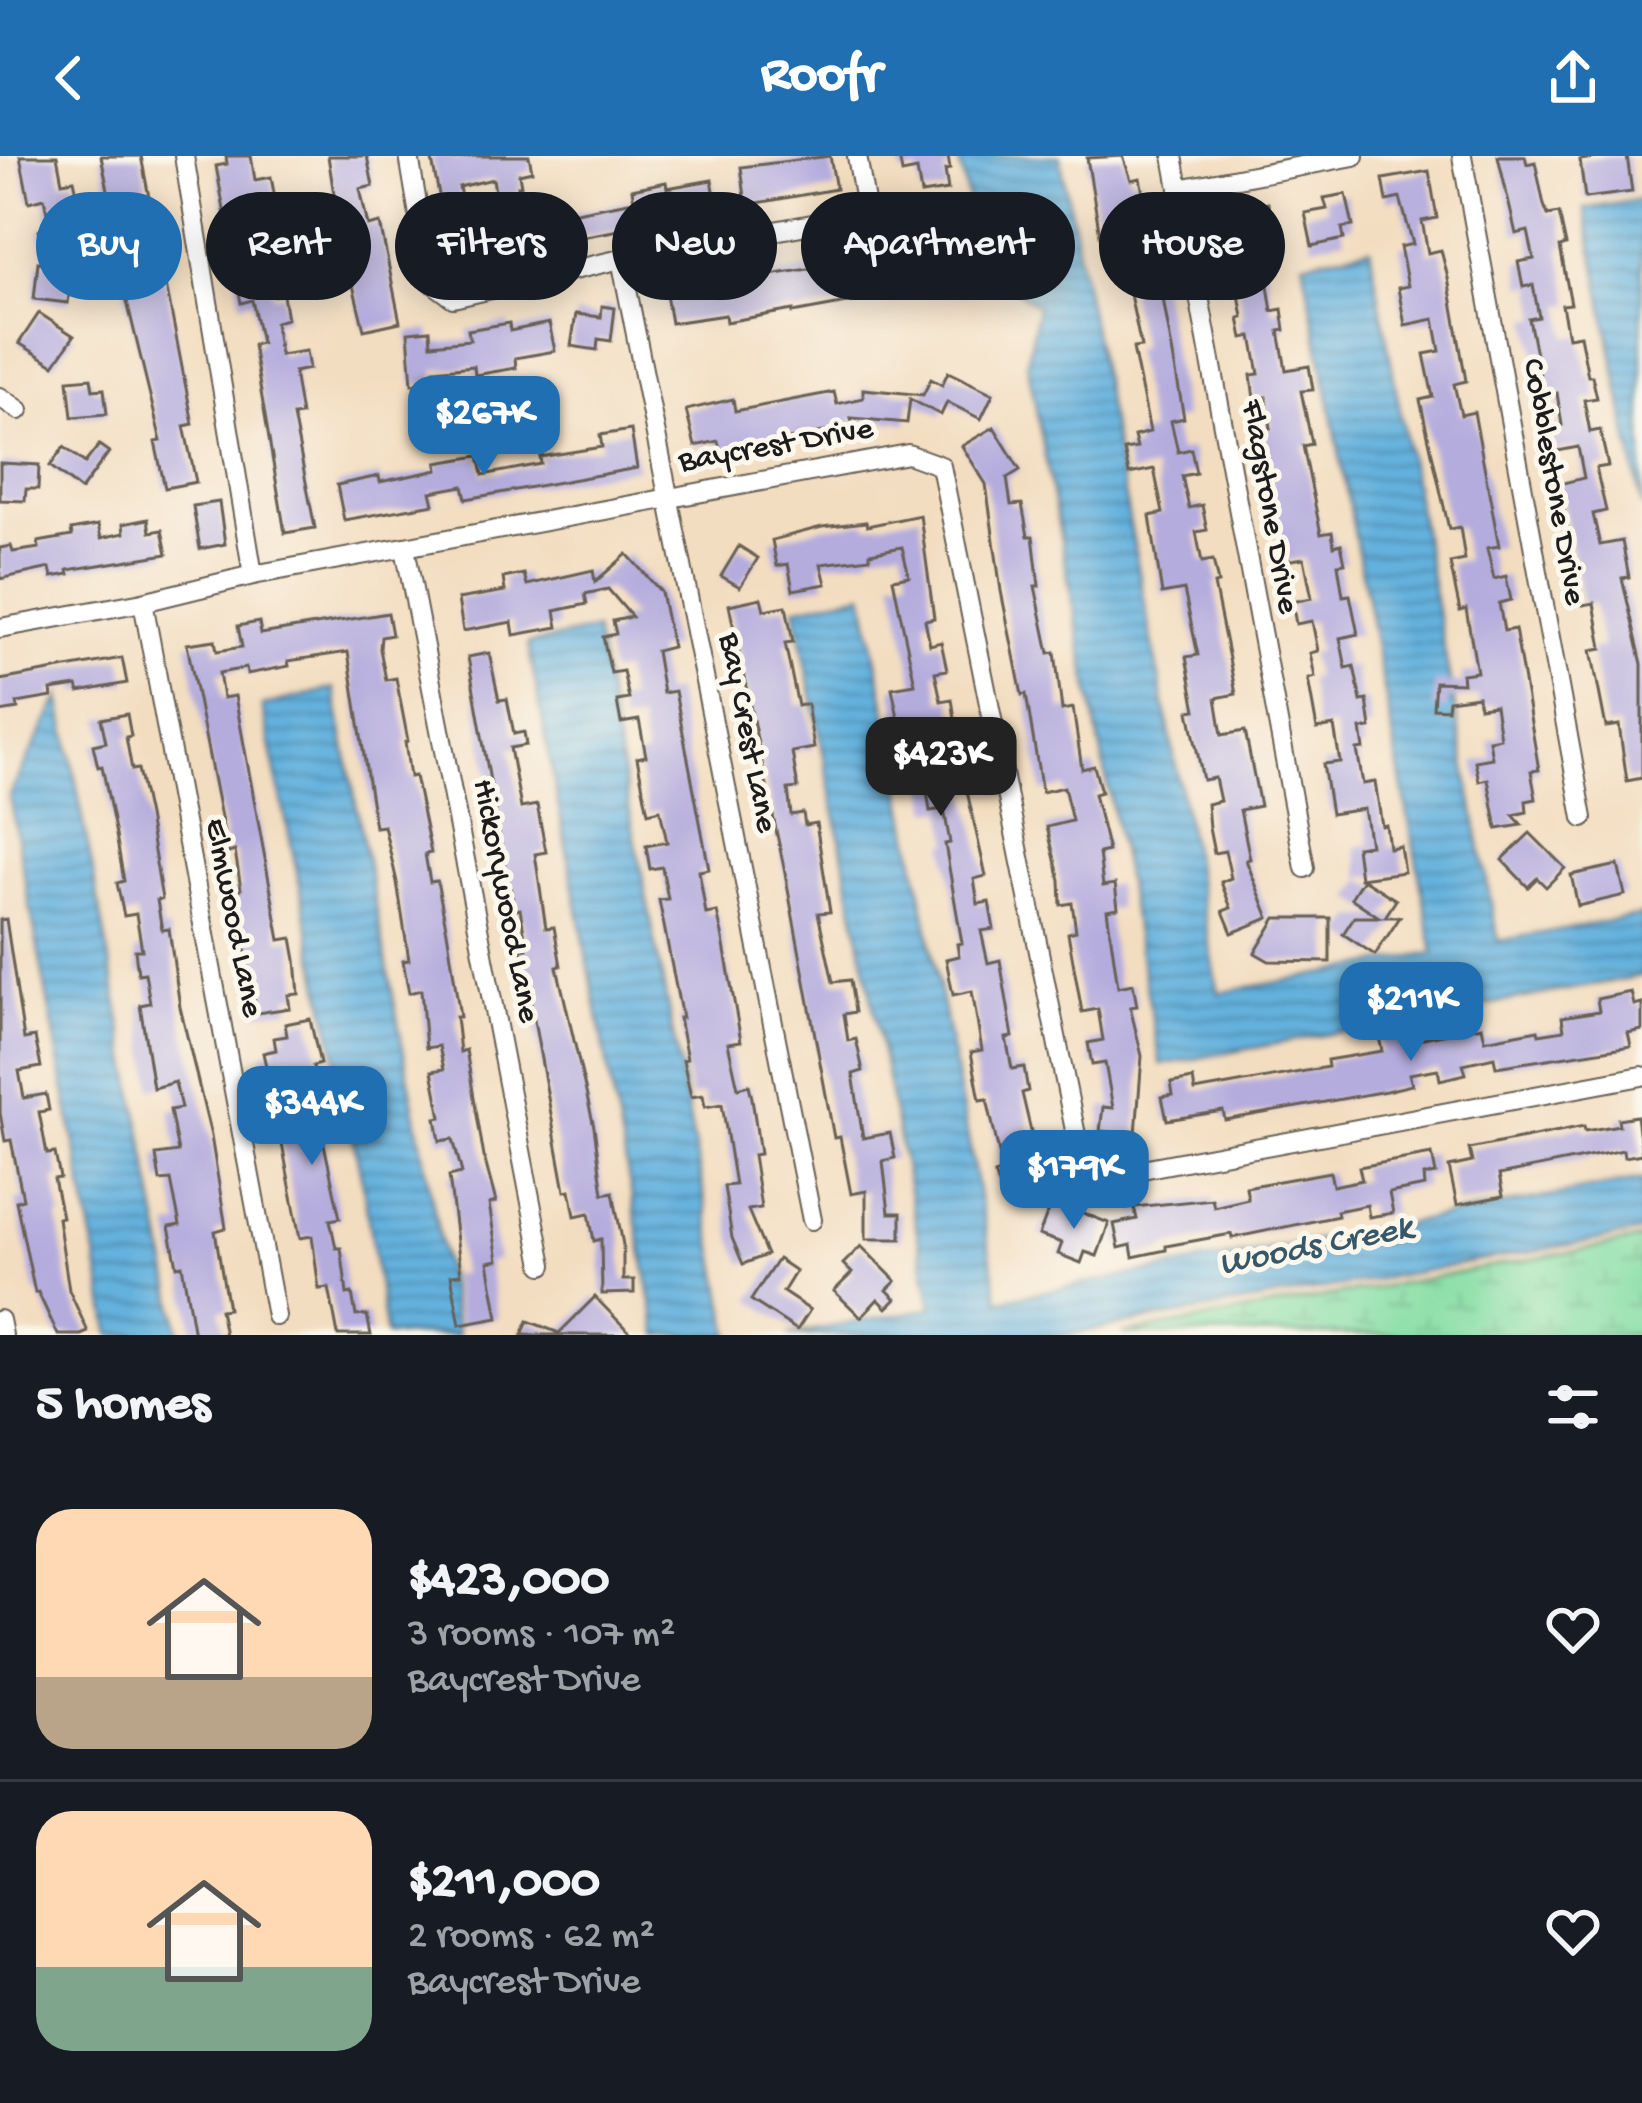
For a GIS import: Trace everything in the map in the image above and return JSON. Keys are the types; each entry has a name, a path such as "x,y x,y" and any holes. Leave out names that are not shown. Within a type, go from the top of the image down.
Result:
{"street":[{"path":"184,156 253,575"},
{"path":"409,156 430,281 453,298 612,261"},
{"path":"777,230 844,218 865,202 857,156"},
{"name":"Flagstone Drive","path":"1173,156 1305,868"},
{"path":"1179,189 1354,156"},
{"name":"Cobblestone Drive","path":"1462,156 1583,818"},
{"name":"Bay Crest Lane","path":"629,300 812,1220"},
{"path":"0,397 19,410"},
{"name":"Baycrest Drive","path":"0,628 143,602 253,575 908,454 941,466 1079,1156 1109,1175 1642,1076"},
{"name":"Hickorywood Lane","path":"405,548 543,1264"},
{"name":"Elmwood Lane","path":"143,602 276,1316"},
{"path":"0,1320 3,1335"}],"green space":[{"path":"1642,1239 1642,1335 1123,1334"}],"water":[{"path":"958,156 1060,156 1067,192 966,192"},
{"path":"1642,199 1642,508 1585,209"},
{"path":"1075,235 1219,993 1434,953 1303,262 1370,248 1498,941 1642,915 1642,976 1161,1065 1027,362 1037,307 1028,300 1075,300"},
{"name":"Woods Creek","path":"864,593 999,1300 1642,1179 1642,1232 1066,1335 788,1335 932,1308 795,608"},
{"path":"595,630 731,1335 658,1335 528,644"},
{"path":"334,688 458,1335 386,1335 363,1185 262,706"},
{"path":"60,696 180,1335 111,1335 9,796"}],"building":[{"path":"20,156 57,156 62,182 74,180 77,192 36,192 36,200 29,202"},
{"path":"101,156 141,156 148,192 108,192"},
{"path":"226,156 251,156 255,180 271,177 274,192 221,192 216,166 227,164"},
{"path":"328,156 367,156 373,186 361,192 334,192"},
{"path":"431,156 453,156 453,160 529,156 532,171 519,174 519,192 495,192 493,179 459,187 460,192 438,192"},
{"path":"830,156 836,189 777,199 777,192 744,192 741,167"},
{"path":"899,156 948,156 948,190 921,192 917,170 902,173"},
{"path":"1123,156 1131,180 1140,178 1143,192 1099,192 1099,229 1087,158"},
{"path":"1498,156 1525,156 1527,164 1535,162 1548,215 1559,213 1571,304 1562,305 1568,337 1580,335 1597,398 1584,400 1590,432 1600,430 1608,466 1596,468 1606,511 1593,514 1600,545 1622,541 1629,577 1622,578 1642,664 1642,778 1627,781 1619,725 1606,727 1591,650 1602,648 1594,603 1583,605 1559,484 1584,478 1578,447 1553,452 1548,428 1562,425 1557,393 1544,396 1529,319 1539,317 1533,285 1523,287 1518,262 1534,259 1528,231 1516,234"},
{"path":"1627,156 1632,192 1585,198 1580,160"},
{"path":"1429,171 1437,218 1422,221 1428,253 1441,250 1448,278 1466,381 1454,384 1461,415 1474,412 1499,546 1487,548 1494,579 1506,576 1511,600 1499,603 1504,631 1515,629 1539,770 1531,771 1536,799 1526,801 1527,812 1513,815 1522,825 1497,829 1488,779 1479,781 1475,761 1492,758 1489,740 1500,738 1495,705 1479,707 1478,696 1448,700 1447,709 1433,708 1435,682 1463,683 1462,674 1477,672 1466,609 1460,611 1450,563 1465,560 1460,527 1449,529 1420,400 1433,397 1424,354 1440,351 1434,319 1405,325 1398,288 1408,286 1400,247 1413,244 1400,198 1387,201 1383,179"},
{"path":"712,180 714,192 632,189 666,182 667,188"},
{"path":"1346,194 1353,226 1342,228 1344,239 1312,246 1305,213 1327,209 1324,198"},
{"path":"612,205 612,231 588,236 588,210"},
{"path":"380,223 400,322 364,330 357,300 371,300 371,225"},
{"path":"801,270 801,300 863,300 726,322 725,315 671,323 667,300 777,300 777,274"},
{"path":"127,300 169,300 193,424 184,426 196,482 165,488 155,442 161,441"},
{"path":"252,300 284,300 287,319 275,322 280,355 306,351 309,369 294,372 301,415 293,416 315,528 285,533 253,345 261,343"},
{"path":"1131,300 1163,300 1184,418 1171,421 1178,452 1191,449 1196,473 1182,476 1189,508 1202,505 1207,530 1196,532 1202,562 1213,560 1236,694 1216,698 1222,735 1245,731 1260,806 1240,810 1250,859 1246,860 1269,918 1232,933 1223,911 1231,908 1221,882 1231,878 1225,851 1214,853 1209,828 1207,804 1220,801 1215,778 1203,780 1189,711 1196,710 1186,657 1198,655 1184,590 1162,594 1150,516 1163,513 1154,469 1129,474 1124,450 1137,448 1134,436 1150,432 1133,348 1141,347"},
{"path":"1240,300 1270,300 1272,311 1282,309 1285,330 1279,331 1286,370 1309,366 1313,390 1301,391 1312,444 1303,446 1321,534 1332,532 1334,546 1341,544 1345,563 1338,564 1343,596 1350,595 1358,634 1340,638 1346,668 1354,666 1361,701 1367,700 1371,728 1361,729 1364,749 1357,750 1363,784 1375,782 1389,848 1400,846 1404,872 1360,878 1356,847 1370,845 1364,809 1331,814 1323,764 1340,762 1334,726 1317,729 1308,679 1315,677 1310,653 1318,651 1312,621 1296,624 1292,602 1312,598 1304,558 1285,561 1275,522 1263,429 1271,428 1266,397 1254,399 1251,375 1259,374 1252,336 1243,338 1239,318 1243,317"},
{"path":"602,306 615,308 611,341 598,339 597,350 571,346 576,314 601,317"},
{"path":"39,313 74,336 54,365 19,343"},
{"path":"509,323 510,331 549,323 555,351 515,358 516,368 475,375 474,366 434,370 435,383 412,384 408,332 430,330 431,344 470,340 468,330"},
{"path":"948,372 993,394 981,419 947,402 941,415 910,399 907,423 851,418 853,426 721,453 718,441 695,446 686,410 733,399 735,411 834,392 837,404 863,398 863,389 923,395 931,379 942,385"},
{"path":"91,378 93,390 104,389 107,414 72,417 68,380"},
{"path":"994,427 1020,470 1007,478 1011,505 1022,504 1028,536 1033,536 1039,586 1035,586 1049,653 1055,652 1062,710 1073,708 1082,769 1094,766 1101,792 1094,794 1108,851 1099,853 1103,886 1115,884 1118,908 1107,910 1118,987 1133,984 1137,1006 1130,1007 1142,1056 1136,1134 1100,1131 1103,1107 1113,1108 1105,1063 1092,1065 1088,1043 1103,1040 1098,1009 1082,1012 1068,933 1076,931 1072,903 1061,905 1047,827 1072,821 1064,787 1042,792 1026,694 1022,695 1001,591 986,484 962,446"},
{"path":"631,430 637,468 466,499 463,486 431,492 434,504 344,520 337,485 379,476 380,482 438,470 437,463 479,456 483,475 541,464 540,457 602,447 600,435"},
{"path":"99,445 109,452 81,490 50,466 64,447 85,463"},
{"path":"0,463 39,465 38,489 26,489 25,501 0,500"},
{"path":"219,502 225,544 200,549 193,506"},
{"path":"920,515 934,618 925,620 930,645 941,642 947,670 935,672 941,701 952,699 986,876 974,879 978,904 989,902 994,929 981,931 988,963 1000,960 1013,1037 1006,1038 1012,1069 1024,1067 1028,1091 1022,1093 1031,1145 1052,1196 1030,1205 1020,1179 999,1187 994,1174 1003,1171 987,1099 980,1100 971,1052 982,1050 972,991 953,995 946,959 959,956 957,944 962,943 945,844 950,843 944,809 930,811 926,785 931,784 921,729 913,730 910,719 899,722 892,688 915,684 893,579 909,576 902,547 870,553 870,558 821,564 826,584 793,590 788,564 777,566 772,540 822,527 866,522 867,526"},
{"path":"148,519 150,532 162,530 167,554 68,570 69,574 52,577 50,568 0,579 0,548 11,546 13,552 39,548 38,542 98,525 101,538 124,533 123,524"},
{"path":"739,546 758,558 740,587 721,576"},
{"path":"627,554 661,592 672,647 656,651 663,693 675,691 709,869 699,871 706,914 717,912 741,1041 728,1043 738,1088 749,1085 752,1098 760,1154 753,1155 761,1208 748,1210 767,1255 743,1264 732,1238 724,1186 735,1185 722,1104 705,1107 703,1095 691,1097 683,1060 687,1059 682,1018 659,900 668,899 662,867 650,869 646,846 667,842 660,810 648,813 637,758 646,756 639,720 621,723 617,701 629,699 623,671 611,673 603,637 616,634 613,621 632,617 608,589 585,594 587,604 555,611 558,627 514,635 512,622 463,631 458,599 505,591 503,578 524,574 527,585 593,570 595,582"},
{"path":"761,598 764,610 786,606 793,642 785,643 798,706 807,704 814,748 792,752 798,788 788,789 791,815 803,813 805,825 816,823 830,912 818,913 833,982 850,980 855,1012 844,1014 848,1041 856,1039 863,1071 853,1074 863,1138 890,1133 895,1158 883,1161 889,1213 901,1213 901,1239 866,1239 866,1191 851,1194 840,1137 834,1138 729,605"},
{"path":"388,613 392,635 381,637 380,649 386,680 396,678 410,777 415,776 431,853 425,854 430,882 437,881 448,937 460,1017 456,1017 460,1052 466,1050 496,1202 489,1204 498,1260 488,1262 498,1318 460,1325 451,1275 461,1274 449,1176 462,1173 453,1139 440,1141 436,1118 441,1117 432,1071 444,1069 439,1046 426,1048 421,990 409,993 397,882 384,826 375,827 348,652 288,661 289,666 247,674 246,668 219,673 223,698 235,696 280,940 292,938 296,960 299,994 288,995 290,1008 257,1013 234,891 241,889 235,851 228,853 187,644 215,640 217,651 242,647 238,626 259,622 261,634"},
{"path":"489,653 499,700 507,699 514,734 524,732 526,745 510,748 521,808 537,805 546,852 535,854 546,928 554,927 561,966 557,967 594,1127 603,1194 613,1192 623,1245 623,1280 634,1280 634,1293 602,1294 601,1239 594,1241 589,1213 575,1216 570,1190 565,1191 521,949 527,948 520,909 515,910 504,860 468,657"},
{"path":"122,658 127,683 79,692 77,686 51,690 52,697 17,703 18,709 0,712 0,680"},
{"path":"127,714 132,770 138,769 162,899 157,900 162,930 169,929 180,1007 211,1136 226,1228 215,1231 228,1309 220,1310 225,1335 194,1335 182,1265 177,1266 169,1227 180,1225 171,1180 160,1181 156,1155 178,1152 170,1110 181,1108 175,1082 153,1088 140,1005 150,1003 145,973 138,974 135,950 142,950 136,914 124,916 117,883 124,881 116,835 93,745 106,742 101,719"},
{"path":"1530,833 1565,868 1546,887 1537,878 1528,887 1502,860"},
{"path":"1618,865 1625,895 1578,906 1571,875"},
{"path":"1363,879 1396,900 1385,917 1400,917 1375,955 1343,934 1354,917 1379,917 1351,898"},
{"path":"1276,918 1330,918 1330,962 1269,961 1255,953"},
{"path":"6,919 24,1039 35,1037 41,1067 19,1071 24,1098 46,1094 49,1110 39,1112 47,1154 55,1153 60,1178 54,1179 69,1290 88,1332 81,1335 58,1335 35,1293 16,1201 23,1199 11,1140 5,1141 0,1113 0,920"},
{"path":"1631,992 1634,1005 1642,1003 1642,1030 1628,1033 1631,1046 1496,1067 1494,1057 1463,1064 1466,1074 1440,1080 1438,1069 1409,1074 1412,1085 1386,1091 1225,1120 1223,1111 1167,1120 1162,1097 1173,1095 1171,1083 1193,1079 1195,1091 1328,1067 1327,1060 1382,1051 1379,1037 1411,1030 1414,1040 1482,1026 1485,1040 1564,1030 1562,1017 1599,1011 1597,999"},
{"path":"310,1019 320,1064 313,1066 319,1099 330,1097 334,1119 319,1121 340,1218 330,1220 336,1248 341,1248 347,1294 352,1293 356,1316 367,1315 371,1335 338,1335 329,1288 319,1289 312,1236 300,1238 275,1107 297,1103 291,1070 268,1075 263,1053 276,1050 274,1038 287,1036 285,1024"},
{"path":"1637,1116 1642,1154 1624,1157 1623,1150 1499,1175 1503,1196 1457,1205 1449,1167 1472,1162 1469,1149 1584,1126 1585,1131 1619,1125 1618,1119"},
{"path":"1432,1154 1436,1174 1424,1176 1425,1186 1389,1193 1393,1213 1369,1217 1367,1205 1337,1211 1338,1216 1166,1246 1166,1250 1133,1257 1131,1245 1119,1248 1114,1224 1137,1219 1134,1207 1212,1199 1214,1207 1248,1199 1246,1187 1330,1172 1333,1186 1362,1180 1359,1167"},
{"path":"1052,1201 1109,1223 1097,1256 1085,1252 1081,1263 1058,1254 1062,1243 1039,1235"},
{"path":"861,1246 896,1281 887,1290 896,1299 887,1308 878,1299 861,1317 834,1291 852,1273 843,1264"},
{"path":"778,1259 796,1271 783,1292 810,1310 797,1330 751,1300"},
{"path":"595,1297 632,1335 522,1335 528,1321 559,1333"}]}
